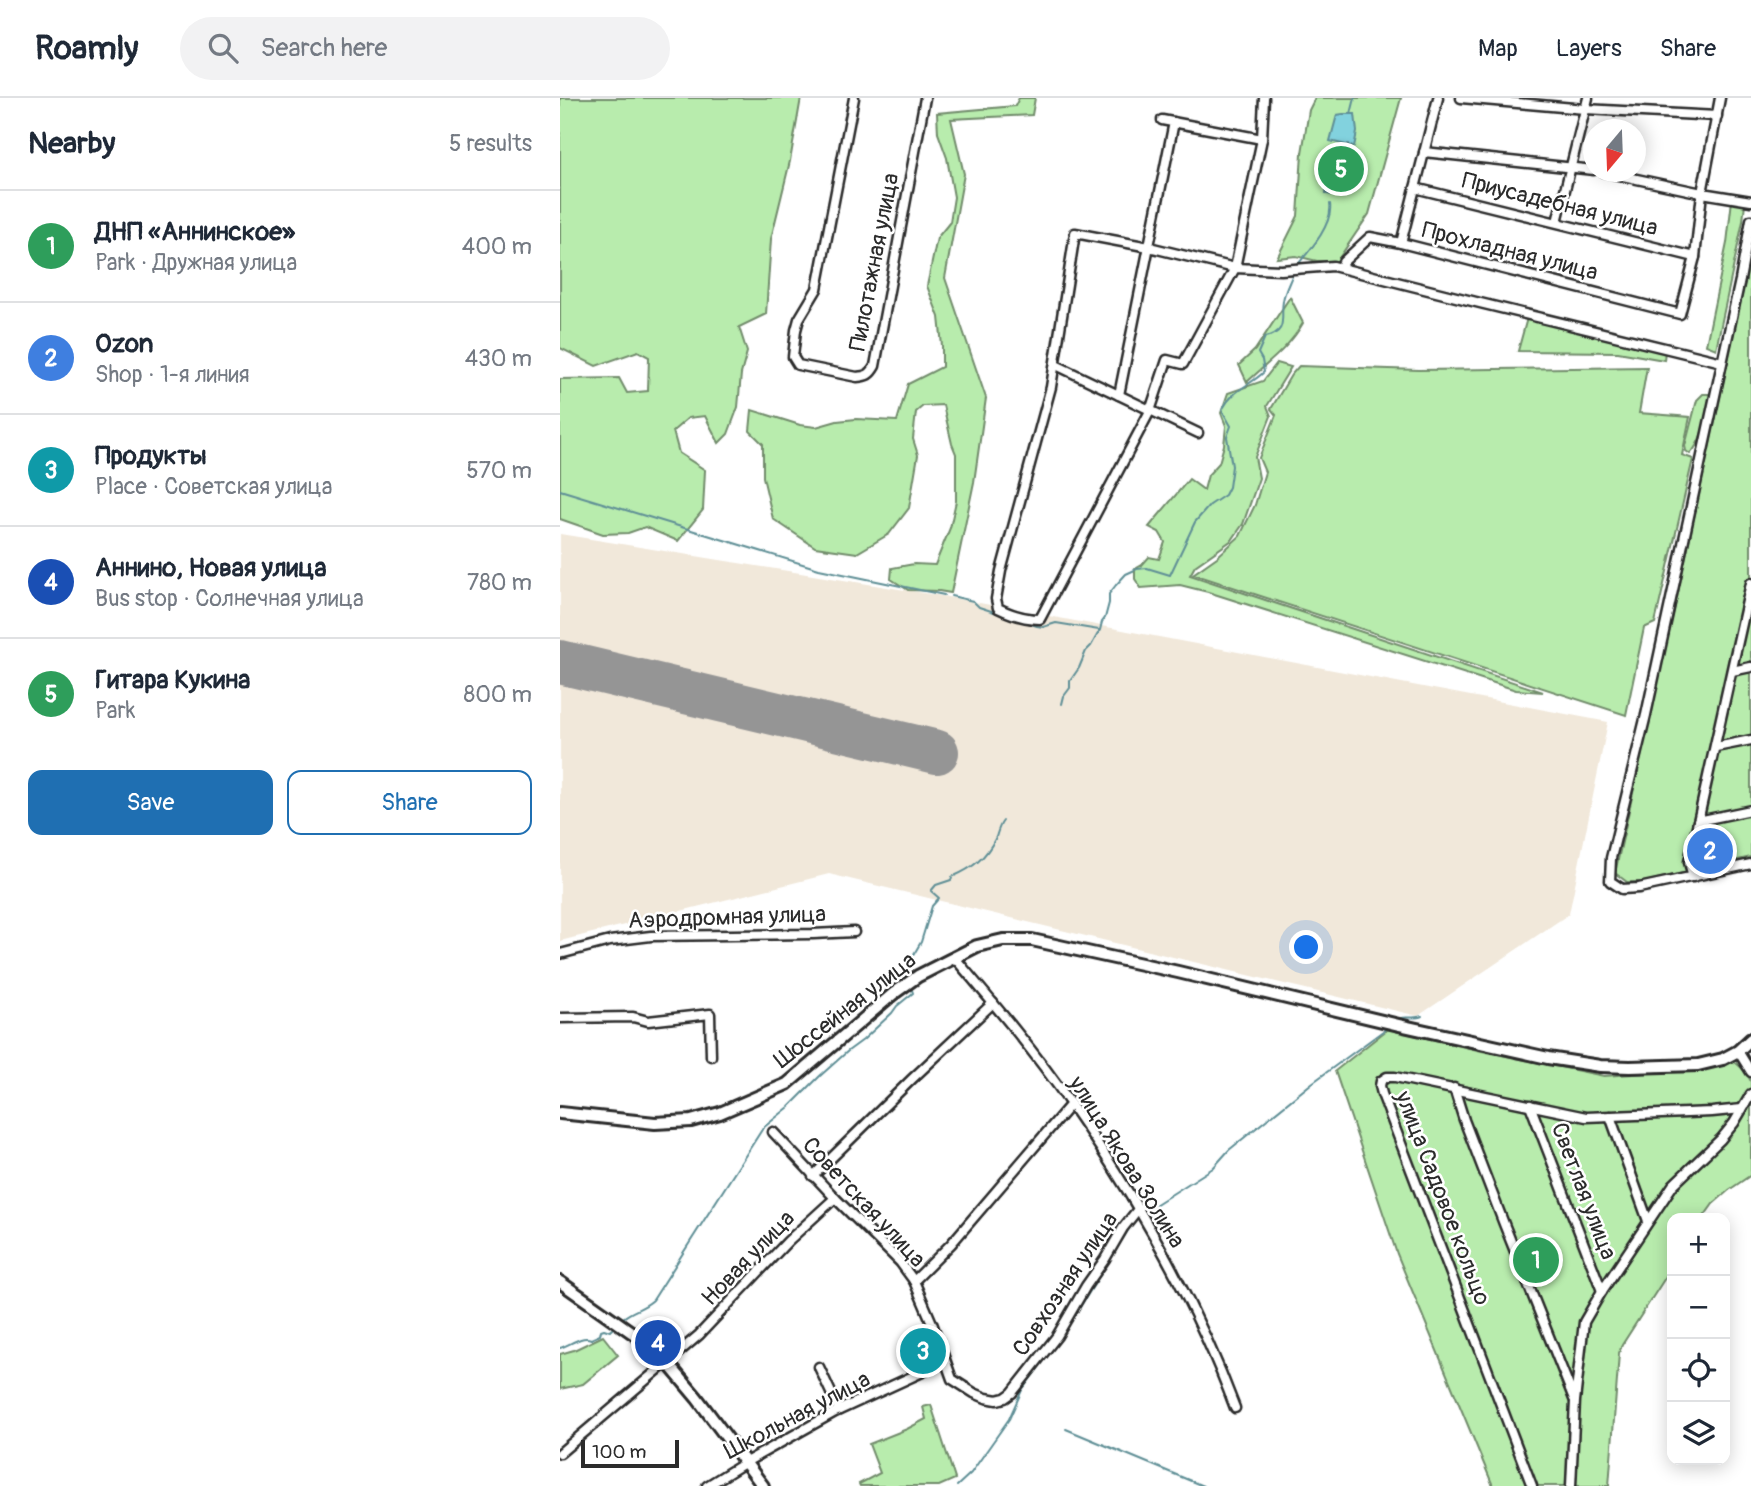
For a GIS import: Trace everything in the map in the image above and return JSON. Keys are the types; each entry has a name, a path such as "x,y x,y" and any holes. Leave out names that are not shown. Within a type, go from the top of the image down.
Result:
{"main road":[{"name":"Шоссейная улица","path":"560,1113 655,1124 691,1121 720,1113 787,1084 918,976 977,946 1003,940 1032,940 1399,1025 1548,1058 1600,1066 1698,1065 1723,1059 1738,1051"},
{"path":"1738,1051 1751,1039"},
{"path":"560,1282 644,1341 666,1361 682,1378 763,1486"}],"street":[{"name":"Пилотажная улица","path":"854,98 817,289 799,319 793,357 798,365 857,377 867,376 874,366 925,98"},
{"path":"1264,98 1262,139 1235,268 1183,365 1167,360 1150,411 1040,619 1027,619 998,608 996,599 1001,571 1056,365 1075,233 1149,247 1235,268 1281,270 1341,267 1722,362"},
{"path":"1401,243 1438,98"},
{"path":"1461,98 1586,109 1717,116"},
{"path":"1557,222 1588,98"},
{"path":"1695,257 1702,193 1720,98"},
{"path":"1162,120 1262,139"},
{"path":"1119,395 1174,122"},
{"path":"1424,152 1583,168"},
{"path":"1646,181 1751,201"},
{"name":"Приусадебная улица","path":"1415,188 1695,257"},
{"path":"1751,220 1646,715 1609,869 1610,881 1622,889 1639,888 1751,864"},
{"name":"Прохладная улица","path":"1341,267 1370,237 1681,314 1695,257"},
{"path":"1056,365 1198,433"},
{"path":"1693,877 1689,862 1747,615 1751,583"},
{"path":"1732,671 1751,667"},
{"path":"1716,747 1751,740"},
{"path":"1698,821 1751,810"},
{"name":"Аэродромная улица","path":"560,954 610,941 651,936 854,932"},
{"name":"улица Якова Золина","path":"954,957 1044,1066 1139,1208 1191,1305 1235,1408"},
{"path":"813,1176 993,1003"},
{"path":"560,1018 633,1017 648,1021 710,1014 711,1056"},
{"path":"1738,1051 1751,1072"},
{"name":"улица Садовое кольцо","path":"1532,1486 1380,1086 1384,1078 1454,1088 1586,1117 1742,1109"},
{"path":"1454,1088 1504,1224 1575,1401"},
{"path":"1571,1486 1575,1401 1584,1322 1673,1185 1721,1139 1751,1094"},
{"path":"914,1281 951,1244 1071,1104"},
{"name":"Светлая улица","path":"1530,1105 1602,1291"},
{"path":"1610,1116 1648,1221"},
{"name":"Советская улица","path":"773,1132 813,1176 900,1262 914,1281 952,1379"},
{"name":"Новая улица","path":"560,1453 699,1335 788,1241 835,1198"},
{"name":"Совхозная улица","path":"952,1379 986,1398 997,1400 1012,1393 1057,1336 1123,1228 1139,1208"},
{"name":"Школьная улица","path":"707,1486 839,1410 944,1362"},
{"path":"819,1367 839,1410"}],"shaded area":[{"path":"560,534 948,597 1608,722 1569,914 1418,1016 829,874 560,941"}],"green space":[{"path":"560,98 801,98 790,161 771,239 766,314 739,327 747,352 741,374 738,407 728,434 719,443 705,416 688,418 673,431 679,453 705,470 703,510 678,541 645,527 628,533 603,534 560,519 560,379 619,378 627,393 648,391 649,357 638,351 596,366 560,348"},
{"path":"1019,98 1035,98 1032,115 951,119 964,174 945,278 986,398 974,482 951,593 908,590 891,579 892,568 914,564 935,565 950,528 956,501 956,454 943,405 923,406 916,412 913,439 918,455 909,508 889,534 857,553 815,547 773,519 763,477 763,444 750,431 752,410 800,425 816,427 856,419 897,421 908,384 942,367 939,317 927,286 937,238 950,222 954,197 947,158 938,133 937,113 1015,106"},
{"path":"1315,98 1401,98 1369,214 1337,261 1317,261 1296,256 1277,258 1298,216 1302,153 1309,110"},
{"path":"1732,200 1745,203 1716,349 1706,345 1727,243"},
{"path":"1751,253 1751,857 1644,882 1627,882 1615,873"},
{"path":"1290,297 1303,323 1284,348 1247,382 1239,365 1255,350"},
{"path":"1527,318 1665,351 1664,360 1618,352 1518,351"},
{"path":"1277,363 1291,367 1267,406 1271,416 1255,457 1259,478 1243,524 1232,540 1195,566 1190,575 1543,692 1516,690 1208,592 1180,585 1141,588 1135,579 1135,569 1149,557 1159,559 1165,542 1159,532 1149,527 1189,479 1204,490 1208,475 1219,463 1226,426 1221,413 1228,393 1263,381"},
{"path":"1299,366 1419,370 1647,367 1639,413 1690,417 1682,455 1693,459 1655,623 1644,628 1626,715 1193,574 1240,536 1255,505 1265,472 1259,458 1276,415 1271,409"},
{"path":"1703,394 1712,394 1701,434 1690,454 1685,446 1697,400"},
{"path":"1388,1029 1604,1076 1690,1070 1735,1062 1750,1079 1751,1175 1729,1190 1707,1213 1667,1213 1667,1275 1619,1353 1609,1486 1493,1486 1397,1254 1335,1071"},
{"path":"603,1336 618,1355 583,1384 560,1389 560,1354"},
{"path":"931,1405 955,1479 939,1486 860,1486 859,1484 880,1473 869,1444 926,1419 923,1407"}],"water":[{"path":"1355,114 1357,132 1354,147 1330,141 1337,115"},
{"path":"1328,172 1338,173 1342,178 1340,196 1326,194 1327,178 1334,177 1328,176"}],"waterway":[{"path":"1351,114 1355,98"},
{"path":"1346,151 1348,144"},
{"path":"1299,263 1325,228 1330,204"},
{"path":"1062,704 1070,688 1070,681 1100,630 1109,603 1109,594 1116,585 1126,574 1137,569 1147,568 1170,575 1195,522 1210,505 1225,495 1232,466 1227,437 1231,426 1222,410 1236,393 1264,372 1258,353 1265,337 1278,332 1282,324 1282,307 1293,273"},
{"path":"560,490 819,569 944,595"},
{"path":"951,596 973,601 979,607 1037,626 1056,623 1099,630"},
{"path":"911,959 921,942 932,906 939,898 931,891 936,885 951,880 978,862 988,851 1003,821"},
{"path":"906,965 904,974 907,979"},
{"path":"623,1318 653,1300 763,1128 863,1040 913,993 912,990"},
{"path":"1397,1019 1422,1016"},
{"path":"1147,1210 1213,1168 1229,1150 1312,1083 1387,1028"},
{"path":"957,1486 971,1473 1009,1419 1022,1390 1058,1342 1134,1221"},
{"path":"560,1348 579,1339 591,1339 600,1335 601,1330 610,1331 614,1327"},
{"path":"1066,1429 1203,1486"}],"runway":[{"path":"560,662 937,752"}],"place":[{"name":"Гитара Кукина","path":"1341,169"},
{"name":"Ozon","path":"1710,851"},
{"name":"ДНП «Аннинское»","path":"1536,1260"},
{"name":"Аннино, Новая улица","path":"658,1343"},
{"name":"Продукты","path":"923,1351"}]}
